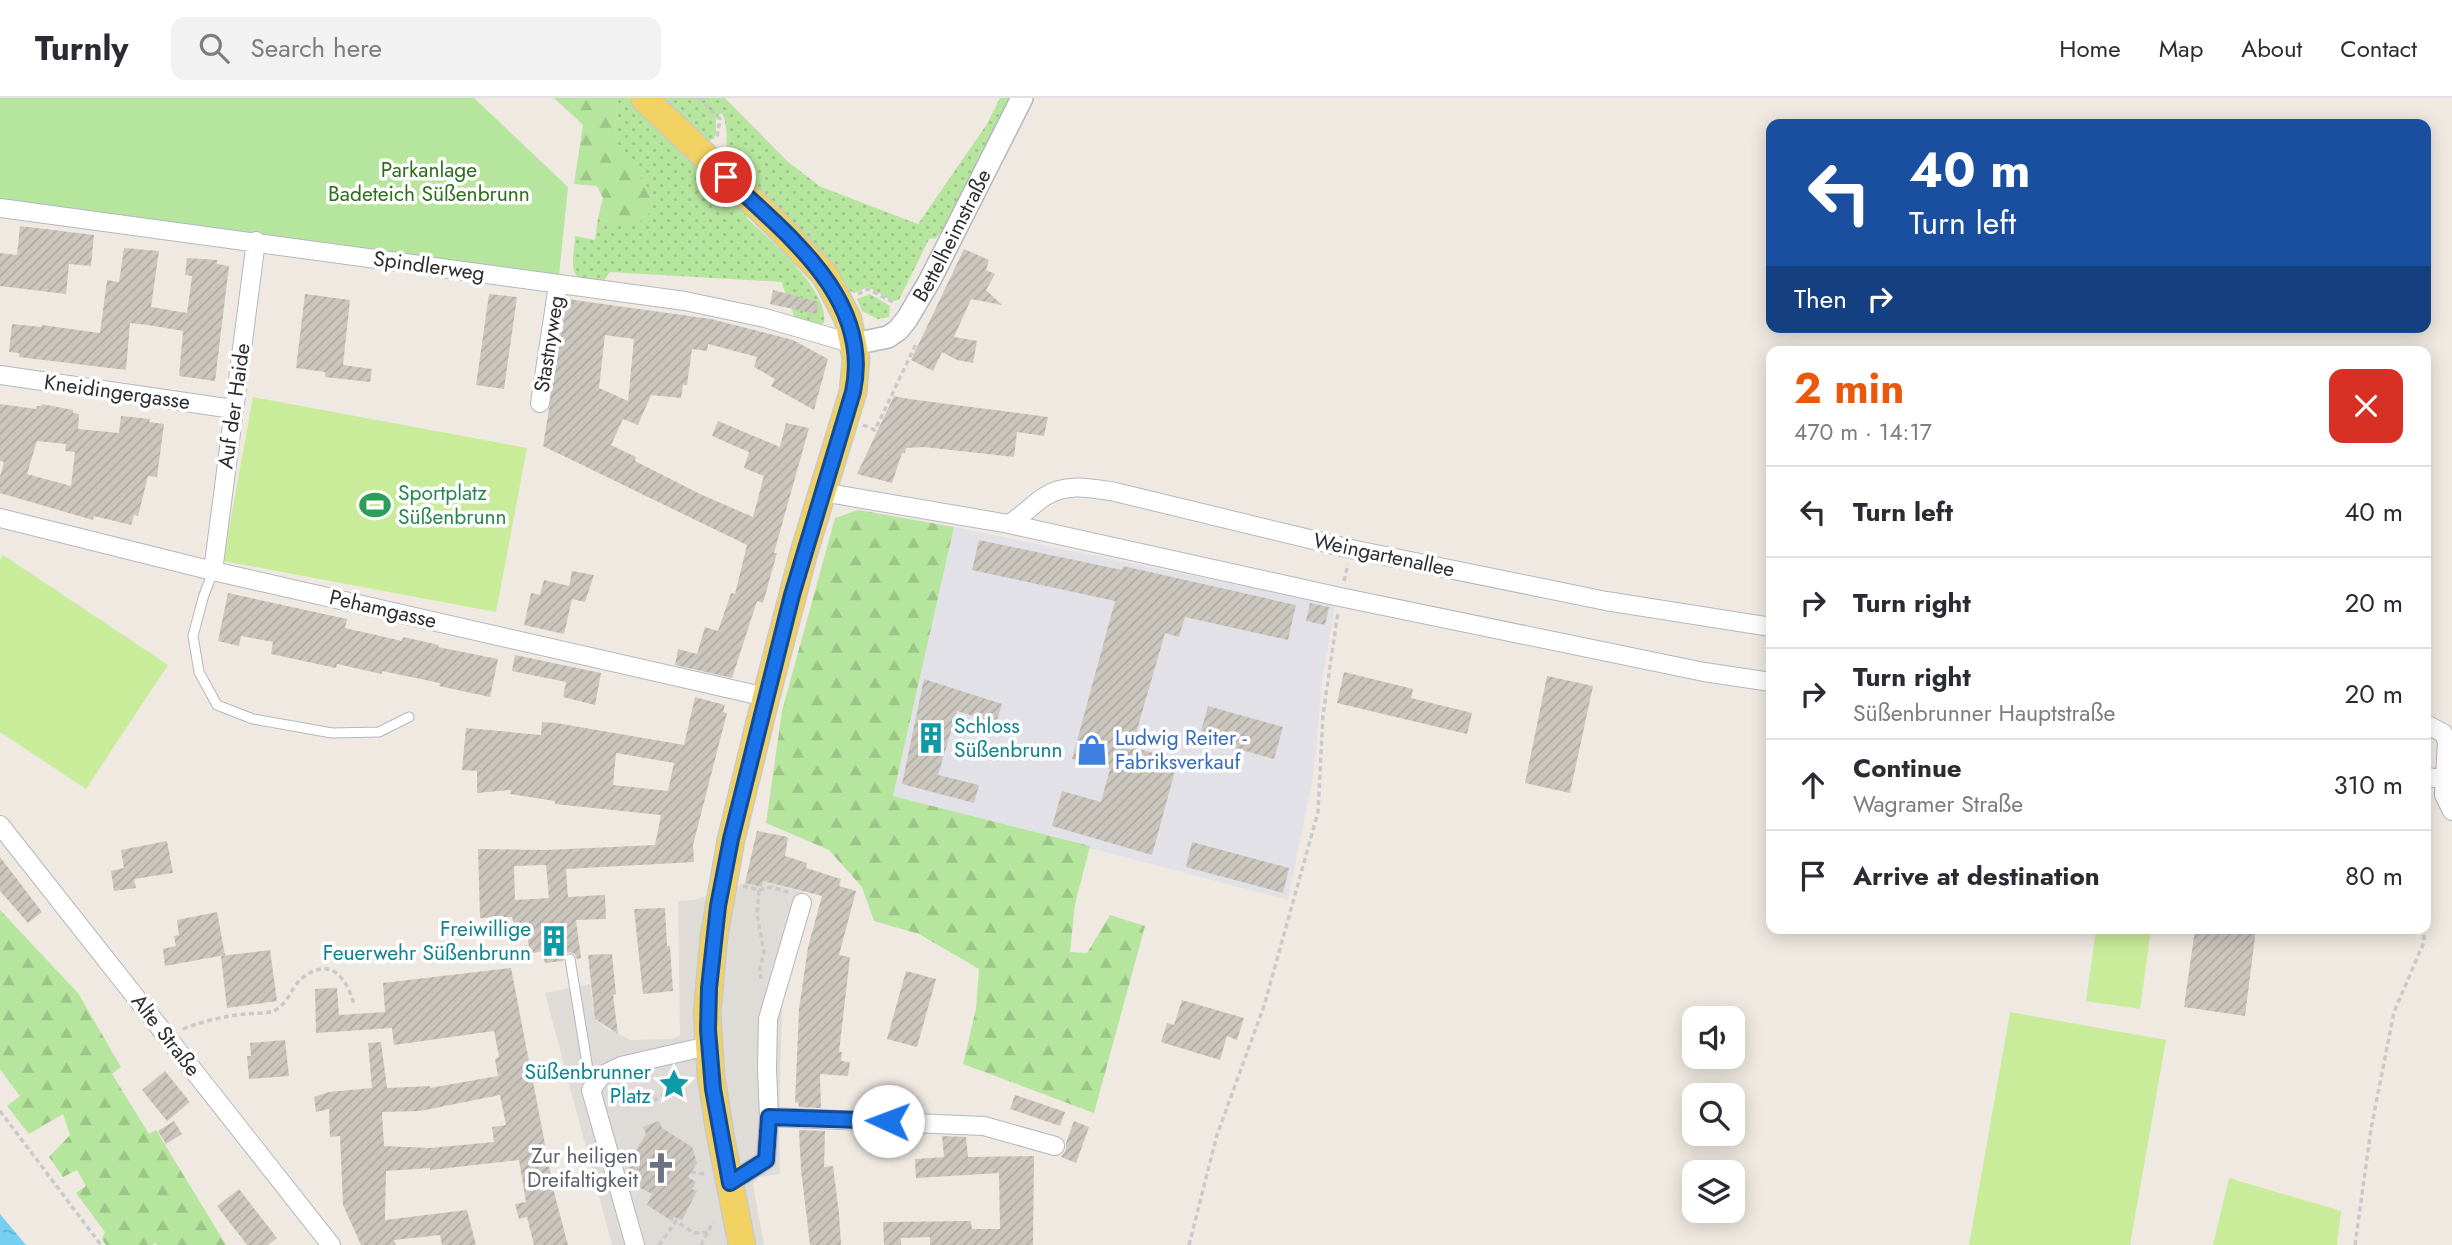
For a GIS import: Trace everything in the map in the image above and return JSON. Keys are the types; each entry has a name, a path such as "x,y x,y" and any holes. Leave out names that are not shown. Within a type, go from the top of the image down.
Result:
{"main road":[{"path":"644,98 798,246 824,275 844,309 855,344 856,371 853,392 792,595 731,839 718,906 709,988 708,1046 720,1179 742,1245"}],"street":[{"name":"Bettelheimstraße","path":"855,344 888,337 907,319 930,280 1022,98"},
{"name":"Spindlerweg","path":"0,208 685,301 765,318 855,344"},
{"name":"Auf der Haide","path":"213,571 256,241"},
{"name":"Stastnyweg","path":"540,403 558,285"},
{"name":"Kneidingergasse","path":"0,375 233,409"},
{"name":"Weingartenallee","path":"1009,524 1022,517 1045,496 1078,486 1115,492 1351,549 1606,601 1766,626"},
{"path":"822,492 1009,524 1340,597 1704,672 1766,681"},
{"name":"Pehamgasse","path":"0,518 213,571 766,697"},
{"path":"2431,727 2443,733 2447,741 2449,780 2444,795 2452,811"},
{"path":"2431,778 2449,780"},
{"name":"Alte Straße","path":"0,825 331,1245"},
{"path":"720,1179 766,1160 769,1117 766,1069 768,1019 803,903"},
{"path":"635,1245 591,1090 601,1076 621,1066 708,1046"},
{"path":"769,1117 984,1126 1055,1146"}],"lane":[{"path":"213,571 193,636 199,672 217,705 253,719 332,733 379,732 409,718"},
{"path":"570,959 591,1090"}],"path":[{"path":"699,98 720,118 712,163"},
{"path":"856,296 869,289 900,306"},
{"path":"863,425 875,430 917,342"},
{"path":"1189,1245 1217,1135 1264,1006 1318,812 1323,715 1340,597 1351,549"},
{"path":"738,885 758,890 772,887 799,896 803,903"},
{"path":"758,890 757,914 764,952 759,971 766,989"},
{"path":"2355,1245 2373,1118 2394,1012 2424,942 2424,934"},
{"path":"169,1039 180,1031 206,1021 273,1012 285,1002 302,979 315,971 337,971 348,985 354,1004"},
{"path":"646,1105 662,1096 677,1066"},
{"path":"0,1111 101,1245"},
{"path":"691,1172 720,1179"},
{"path":"659,1245 676,1221 694,1233 708,1232"},
{"path":"701,1245 713,1222"}],"shaded area":[{"path":"954,527 1335,605 1322,681 1314,771 1288,900 893,796"},
{"name":"Süßenbrunner Platz","path":"763,881 808,894 782,1003 780,1174 759,1177 753,1184 764,1245 612,1245 545,993 590,984 595,1019 605,1028 631,1040 672,1039 680,1035 678,901 694,900 745,883 762,887"}],"green space":[{"name":"Parkanlage Badeteich Süßenbrunn","path":"0,98 474,98 568,187 558,285 0,208"},
{"path":"554,98 618,98 614,138 652,194 652,210 640,222 608,222 598,218 603,198 597,186 574,184 583,125"},
{"path":"618,98 628,98 749,214 747,218 796,266 817,295 823,309 824,322 821,325 794,319 782,282 610,272 602,283 590,282 577,276 573,264 575,236 595,240 598,218 608,222 621,151 614,138"},
{"path":"661,98 725,98 788,162 821,187 918,224 987,124 1000,98 1011,98 949,221 936,238 929,239 899,300 893,301 868,287 854,293 850,291 809,239 729,163 726,126 722,113 716,117 714,139 706,141"},
{"path":"870,294 890,306 889,317 878,319 862,311 857,299"},
{"name":"Sportplatz Süßenbrunn","path":"253,397 527,448 496,612 223,561"},
{"path":"858,510 954,527 893,796 1090,846 1075,904 1070,952 1087,953 1110,915 1145,926 1094,1113 963,1064 976,1009 979,969 919,934 874,921 862,887 829,850 766,823 782,711 835,518"},
{"path":"3,555 168,665 86,789 0,732 0,560"},
{"path":"0,910 78,993 121,1067 112,1074 149,1134 156,1130 226,1245 106,1245 102,1239 105,1232 76,1193 86,1186 77,1170 63,1177 49,1157 70,1135 63,1114 29,1134 7,1106 20,1096 0,1069"},
{"path":"2095,934 2150,934 2140,1009 2086,1001"},
{"path":"2010,1012 2166,1040 2130,1245 1969,1245"},
{"path":"2229,1178 2341,1211 2337,1245 2213,1245"}],"water":[{"path":"0,1214 26,1245 0,1245"}],"building":[{"path":"20,226 94,235 91,266 69,264 66,294 0,286 0,253 17,255"},
{"path":"124,248 159,251 151,307 187,313 192,276 185,275 187,258 217,260 217,264 229,266 215,381 179,376 183,331 148,325 130,323 126,370 19,357 19,353 9,352 12,324 100,333 107,280 119,282"},
{"path":"964,249 989,260 986,270 995,274 986,290 1002,305 971,299 954,337 977,341 973,363 957,360 942,352 933,371 911,360"},
{"path":"773,290 819,302 816,314 770,304"},
{"path":"305,294 350,300 343,365 372,369 370,382 325,377 325,372 296,368"},
{"path":"489,294 517,297 504,389 476,385"},
{"path":"567,299 711,319 793,340 828,359 814,410 771,386 775,379 754,367 757,357 708,344 707,351 692,349 687,385 683,385 681,398 651,395 638,425 623,419 611,445 636,457 635,461 700,494 753,517 764,476 744,468 749,452 712,436 718,421 780,447 786,423 809,428 763,603 757,601 732,678 675,665 678,649 697,654 705,627 718,631 731,593 735,594 747,545 543,446","holes":["605,335 634,339 628,401 599,388"]},
{"path":"894,396 1048,417 1044,436 1017,432 1014,457 924,447 906,448 892,483 857,474"},
{"path":"0,404 36,409 42,404 73,410 73,413 79,414 78,429 119,433 121,416 150,419 149,422 164,424 157,477 148,476 138,516 134,515 131,525 94,516 93,520 0,493 4,462 0,461","holes":["37,441 66,444 65,451 75,452 71,486 27,474"]},
{"path":"979,540 1122,570 1123,566 1296,605 1288,640 1185,617 1179,637 1165,633 1132,747 1178,760 1152,855 1052,826 1062,791 1101,802 1110,769 1072,759 1115,601 972,570"},
{"path":"572,571 594,575 585,602 572,599 564,634 524,625 531,593 540,595 544,580 569,586"},
{"path":"228,593 347,619 345,628 402,641 403,637 498,659 490,697 382,671 382,674 337,664 336,668 271,654 273,642 241,636 239,646 218,641"},
{"path":"1310,603 1329,607 1325,625 1306,621"},
{"path":"515,655 601,673 595,705 563,697 566,682 512,671"},
{"path":"1344,672 1413,689 1411,698 1472,713 1467,734 1337,703"},
{"path":"1547,676 1593,686 1570,793 1525,783"},
{"name":"Schloss Süßenbrunn","path":"924,679 1002,704 996,723 957,711 938,775 979,785 974,803 902,784"},
{"path":"695,697 725,705 723,712 727,713 693,845 694,862 566,869 568,897 605,895 606,919 576,920 581,958 577,959 575,954 570,952 565,954 563,961 545,963 542,951 530,954 526,927 515,929 512,917 480,918 478,849 547,850 655,845 661,815 555,804 555,801 510,794 511,790 477,793 477,771 462,770 466,728 541,735 542,722 556,723 684,745","holes":["616,753 674,763 668,791 613,785","546,865 549,898 515,900 514,866"]},
{"path":"1208,706 1283,727 1274,759 1199,738"},
{"path":"757,831 788,837 785,856 807,863 806,868 841,879 839,886 856,891 839,955 850,957 839,1052 842,1052 841,1061 850,1062 848,1076 820,1074 821,1108 799,1107 798,1102 795,1103 799,1009 808,947 822,896 763,881 762,887 745,883"},
{"path":"167,841 173,873 134,879 136,888 114,891 111,871 124,868 121,850"},
{"path":"1192,842 1289,868 1283,893 1186,867"},
{"path":"0,857 42,912 28,923 0,891"},
{"path":"665,908 673,991 643,994 634,909"},
{"path":"217,912 225,955 165,966 163,949 176,946 174,936 179,935 177,920"},
{"path":"2194,934 2255,934 2245,1016 2184,1007"},
{"path":"270,950 277,1001 227,1008 221,956"},
{"path":"612,954 618,1034 595,1019 588,955"},
{"path":"511,968 555,1196 568,1245 534,1245 527,1217 519,1219 515,1204 526,1202 519,1160 430,1170 386,1171 385,1220 467,1210 476,1245 442,1245 440,1235 394,1240 396,1245 361,1245 343,1205 340,1136 330,1137 329,1109 316,1112 314,1097 329,1092 372,1088 368,1043 381,1042 387,1088 430,1088 498,1076 495,1059 499,1057 494,1031 394,1045 392,1028 316,1033 315,989 337,988 339,1015 385,1012 383,983","holes":["500,1095 506,1125 492,1127 494,1142 430,1148 384,1146 382,1112 420,1111"]},
{"path":"906,971 936,979 917,1047 887,1039"},
{"path":"1182,1000 1244,1018 1237,1040 1227,1036 1220,1060 1161,1042 1167,1023 1174,1025"},
{"path":"285,1040 289,1076 249,1079 247,1056 251,1056 250,1043"},
{"path":"165,1071 190,1102 167,1121 142,1090"},
{"path":"1015,1095 1065,1112 1060,1126 1010,1109"},
{"path":"174,1121 182,1134 166,1144 158,1131"},
{"name":"Zur heiligen Dreifaltigkeit","path":"659,1121 662,1128 692,1147 697,1163 688,1177 696,1182 692,1189 697,1191 682,1220 674,1217 672,1221 647,1205 652,1194 633,1184 627,1165 646,1134 643,1127"},
{"path":"1074,1121 1089,1127 1076,1163 1061,1157 1066,1150"},
{"path":"799,1130 825,1131 824,1167 833,1166 841,1245 810,1245"},
{"path":"942,1136 966,1137 968,1157 1034,1156 1033,1245 930,1245 930,1237 901,1238 901,1245 884,1245 883,1222 971,1221 972,1229 1000,1229 999,1173 916,1178 915,1159 944,1157"},
{"path":"239,1189 277,1238 268,1245 247,1245 217,1206"}],"place":[{"name":"Sportplatz Süßenbrunn","path":"375,505"},
{"name":"Schloss Süßenbrunn","path":"931,738"},
{"name":"Ludwig Reiter - Fabriksverkauf","path":"1092,750"},
{"name":"Freiwillige Feuerwehr Süßenbrunn","path":"554,941"},
{"name":"Süßenbrunner Platz","path":"674,1084"},
{"name":"Zur heiligen Dreifaltigkeit","path":"661,1168"}],"route":[{"path":"726,177 816,264 824,275 838,296 848,319 856,359 856,381 792,595 731,839 718,906 707,1014 713,1089 730,1183 766,1160 769,1117 888,1121"}]}
